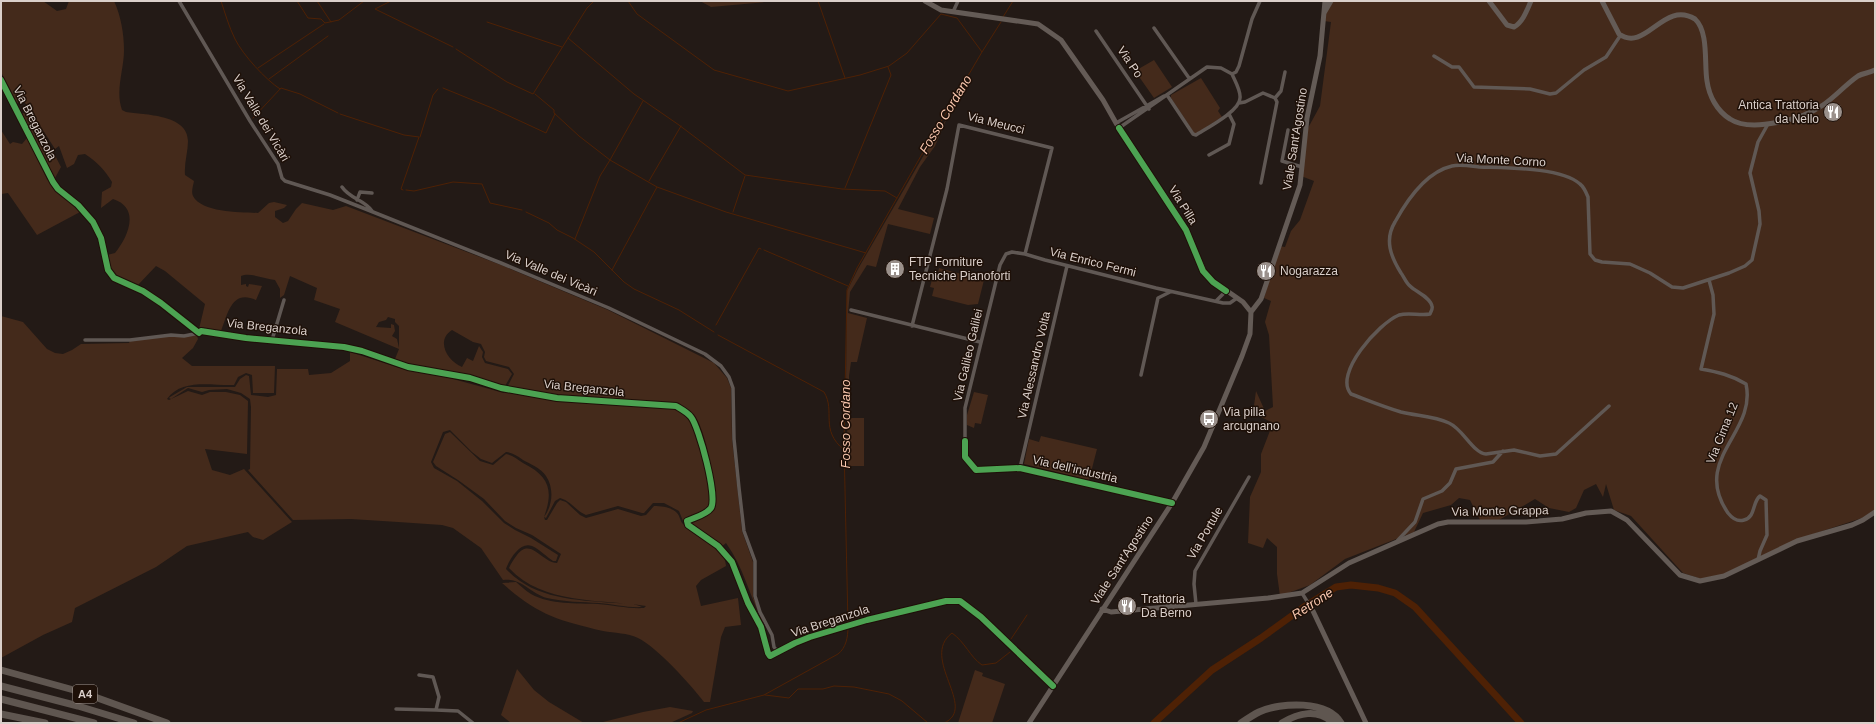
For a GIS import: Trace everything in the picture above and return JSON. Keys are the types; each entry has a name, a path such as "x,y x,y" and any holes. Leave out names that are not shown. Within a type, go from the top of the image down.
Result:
{"highway":[{"name":"A4","path":"1,670 81,692 167,723"},
{"name":"A4","path":"1,686 78,706 134,723"},
{"path":"1,699 94,723"},
{"path":"1241,723 1260,711 1275,707 1317,706 1329,711 1341,723"},
{"path":"1282,723 1299,715 1314,713 1321,715 1333,723"},
{"path":"1,714 45,723"}],"street":[{"name":"Via Valle dei Vicàri","path":"179,1 250,121 278,164 282,178 285,181 330,195 609,308 705,354 721,366 729,376 733,388 734,432 739,488 744,530 755,561 755,596 760,612 772,635 774,647 778,652"},
{"name":"Via Pilla","path":"925,1 934,8 953,12 998,20 1038,24 1061,40 1103,100 1117,126 1186,230 1204,271 1213,282 1238,298 1249,309"},
{"path":"953,12 958,1"},
{"path":"1232,74 1236,72 1239,66 1252,19 1260,1"},
{"name":"Viale Sant'Agostino","path":"1029,723 1172,503 1204,447 1227,395 1250,334 1249,309 1261,299 1300,185 1307,118 1320,56 1325,1"},
{"path":"1323,15 1331,1"},
{"path":"1489,1 1507,25 1514,27 1519,25 1531,1"},
{"path":"1602,1 1613,26 1620,36 1639,36 1668,12 1676,11 1686,13 1696,20 1702,30 1707,81 1713,100 1720,111 1731,120 1753,125 1768,124 1799,116 1822,106 1860,75 1875,70"},
{"path":"1154,28 1189,78"},
{"name":"Via Po","path":"1096,31 1148,107"},
{"path":"1434,56 1452,67 1459,67 1474,87 1530,89 1550,94 1556,93 1584,70 1606,57 1620,36"},
{"path":"1117,126 1126,123 1189,78 1207,67 1214,66 1232,74 1241,96 1239,103 1229,114 1196,135 1193,134 1166,95"},
{"path":"1261,183 1276,106 1275,98 1280,91 1285,72"},
{"name":"Via Breganzola","path":"1,80 53,182 58,189 78,205 93,222 102,238 111,274 119,281 143,291 161,303 199,333 224,334 246,338 344,347 362,351 408,367 470,378 501,388 557,398 614,403 670,405 683,410 692,417 695,425 705,455 714,493 711,508 704,514 687,521 688,525 718,546 732,562 748,603 761,627 770,656 801,640 852,624 946,601 960,601 981,618 1053,686"},
{"path":"1239,103 1245,102 1263,93 1275,98"},
{"path":"1117,126 1123,118 1148,107"},
{"path":"1209,155 1229,144 1234,124 1229,114"},
{"path":"1123,118 1126,123"},
{"name":"Via Monte Corno","path":"1609,406 1589,422 1556,454 1540,456 1514,450 1482,454 1476,450 1466,436 1451,424 1394,409 1351,394 1346,387 1346,379 1354,360 1380,328 1401,315 1430,314 1432,310 1433,306 1430,301 1408,285 1392,257 1389,236 1394,223 1412,196 1430,176 1452,166 1530,169 1565,176 1580,183 1588,197 1590,254 1595,260 1630,264 1650,273 1672,287 1683,288 1745,266 1752,260 1760,224 1759,212 1750,173 1758,142 1768,124"},
{"name":"Via Meucci","path":"912,326 947,189 959,125 1052,148 1025,254"},
{"path":"1288,130 1282,161 1302,167"},
{"path":"342,188 346,194 370,208 373,212"},
{"path":"357,200 360,192 372,193"},
{"name":"Via Enrico Fermi","path":"1012,252 1025,254 1170,292 1228,304"},
{"name":"Via Galileo Galilei","path":"972,467 965,457 964,424 969,388 1000,265 1006,254 1012,252"},
{"name":"Via Alessandro Volta","path":"1020,468 1068,266"},
{"name":"Via Cima 12","path":"1709,280 1713,294 1714,314 1701,369 1723,372 1746,384 1748,393 1744,415 1721,459 1716,475 1721,501 1731,518 1744,521 1749,518 1753,512 1757,498 1760,496 1766,500 1767,535 1758,560"},
{"path":"1216,301 1226,291"},
{"path":"1141,375 1158,298 1170,292"},
{"path":"1228,304 1232,294"},
{"path":"1228,304 1238,298"},
{"path":"272,340 284,300"},
{"path":"851,310 980,342"},
{"path":"85,340 130,340 171,335 184,336 199,333"},
{"path":"1393,545 1414,524 1424,499 1442,491 1450,483 1456,469 1493,462 1503,451"},
{"name":"Via dell'industria","path":"972,467 976,470 1020,468 1172,503"},
{"name":"Via Portule","path":"1196,604 1194,584 1195,571 1249,477"},
{"name":"Via Monte Grappa","path":"1102,609 1111,612 1304,595 1349,563 1438,524 1448,522 1526,522 1562,519 1586,513 1611,511 1627,520 1680,575 1700,581 1724,576 1797,541 1863,520 1875,512"},
{"path":"1304,595 1366,723"},
{"path":"419,675 433,677 439,697 436,710"},
{"path":"396,709 458,712 472,723"}],"shaded area":[{"path":"1,1 43,1 57,11 66,9 69,1 114,1 122,25 124,50 119,95 122,110 126,112 154,115 173,121 181,126 186,132 188,141 185,175 194,181 192,194 198,202 213,209 232,212 258,213 269,203 274,202 287,205 284,208 275,211 275,217 283,223 288,221 302,203 333,210 346,206 501,265 608,310 714,363 727,378 731,388 732,439 742,531 753,562 753,597 765,622 763,622 758,612 742,572 726,543 720,548 683,521 679,511 664,503 653,503 644,513 618,506 586,515 564,499 560,498 555,501 546,518 544,517 551,502 551,491 549,481 541,471 535,466 508,452 492,463 481,459 450,430 443,432 431,462 434,468 457,481 482,501 504,523 558,555 556,561 553,561 532,546 523,546 512,556 506,569 529,587 556,596 584,601 629,604 642,607 566,601 541,596 520,583 503,580 481,548 453,528 442,525 351,519 293,520 248,470 250,469 250,399 241,393 227,389 202,392 188,388 171,399 169,398 187,387 235,387 240,379 246,375 249,376 251,395 268,397 276,395 277,369 308,369 309,375 331,373 350,361 350,352 406,370 435,374 504,393 514,374 509,367 486,361 484,357 485,352 481,344 473,342 452,330 444,340 445,350 448,356 462,367 467,358 473,361 479,346 483,352 482,357 485,363 508,369 512,374 505,386 469,375 406,363 395,359 399,349 335,322 340,309 314,300 317,288 290,276 284,295 280,298 280,289 275,280 253,275 241,276 241,285 246,284 248,287 249,284 262,286 256,300 248,297 236,300 229,310 221,331 199,329 205,304 165,271 156,266 137,286 120,279 113,273 108,262 107,255 115,253 124,239 129,223 129,216 127,209 122,203 113,199 101,208 102,192 111,187 112,182 100,166 85,154 78,155 74,164 67,168 59,146 55,149 39,124 61,167 55,178 19,115 30,110 23,100 17,103 1,72","holes":["388,317 395,319 395,322 399,326 399,348 397,339 392,336 395,331 394,325 391,324 391,328 376,327 379,322 386,320"]},
{"path":"700,1 777,1 711,7"},
{"path":"1328,1 1875,1 1875,510 1862,518 1795,540 1724,574 1701,579 1683,573 1631,516 1614,510 1606,484 1603,497 1596,484 1584,490 1576,508 1569,512 1549,508 1535,499 1499,520 1480,520 1470,500 1459,498 1451,505 1423,513 1414,532 1345,559 1310,585 1280,596 1277,574 1277,547 1267,538 1263,548 1248,543 1250,497 1261,472 1261,454 1273,423 1253,413 1256,391 1265,411 1273,407 1269,335 1265,322 1271,301 1264,298 1279,246 1285,247 1291,231 1300,220 1314,181 1301,176 1308,128 1320,106 1331,22 1324,21"},
{"path":"1154,60 1172,87 1154,98 1135,71"},
{"path":"1201,78 1220,108 1218,111 1222,117 1197,133 1194,133 1171,98 1171,95"},
{"path":"947,118 935,146 920,167 898,209 934,218 930,234 888,224 876,267 867,265 850,292 848,313 867,318 857,362 851,362 849,376 849,418 864,418 864,466 848,466 846,384 847,291 858,269 925,153"},
{"path":"1,130 10,144 13,142 22,144 27,138 47,179 56,190 80,212 37,235 8,193 1,194"},
{"path":"939,268 984,280 978,304 968,305 932,296 934,288 930,287 933,276 937,277"},
{"path":"1,316 23,322 47,349 55,353 63,354 81,344 129,343 130,340 196,333 198,339 193,348 182,358 192,366 275,366 274,393 253,393 252,375 246,373 238,377 234,385 198,384 181,388 173,392 167,399 169,400 188,391 202,395 210,392 226,392 240,395 248,401 247,454 205,449 212,470 230,475 244,469 292,522 263,540 253,537 248,532 187,546 156,567 75,608 72,622 43,635 1,658"},
{"path":"974,392 988,395 981,424 975,423 974,428 967,425 967,415"},
{"path":"450,432 480,461 493,465 506,454 515,457 539,473 544,479 549,491 549,499 544,517 545,520 547,520 560,500 566,502 580,515 586,518 618,509 641,516 646,515 654,506 663,507 675,511 683,524 716,546 721,552 726,566 701,580 696,586 701,606 738,598 741,625 725,627 721,637 710,702 704,702 664,658 638,638 587,627 549,615 526,602 502,583 516,582 531,594 539,598 555,602 598,604 633,608 644,608 646,606 592,601 555,594 538,589 523,580 509,568 522,550 532,549 551,562 557,563 561,554 532,535 505,521 484,499 436,466 433,462 445,434"},
{"path":"1041,436 1097,449 1089,480 1024,464 1029,439 1039,442"},
{"path":"517,669 534,690 549,702 584,723 511,723 501,715"},
{"path":"975,670 983,673 982,676 1005,684 992,723 958,723"},
{"path":"670,707 693,711 692,713 670,723 599,723 643,712"}],"waterway":[{"path":"221,1 231,30 243,52 255,66 280,89"},
{"path":"297,1 308,18 321,19 325,23 339,20 364,1"},
{"path":"317,1 331,22"},
{"path":"391,1 375,9 453,47"},
{"path":"456,49 507,82 533,94 587,8 594,1"},
{"path":"628,1 637,14 714,70 788,91 860,75 889,66 907,53 941,14 957,18 982,52 1001,22"},
{"path":"818,1 845,78"},
{"path":"1003,17 1013,1"},
{"path":"487,22 562,47"},
{"path":"258,68 324,24"},
{"path":"269,79 328,36"},
{"path":"568,38 634,94 679,125 745,175 842,189 885,191 897,198"},
{"name":"Fosso Cordano","path":"848,624 844,445 847,290 857,268 982,52"},
{"path":"845,188 891,75 888,67"},
{"path":"253,118 281,88 300,94 338,113"},
{"path":"443,88 492,108 546,133 555,114"},
{"path":"420,137 433,95 438,89"},
{"path":"535,94 554,110 554,113 579,136 610,160 643,101"},
{"path":"340,114 404,135 419,137 401,189 403,190"},
{"path":"649,181 681,126"},
{"path":"575,239 600,176 610,160 657,187 612,270"},
{"path":"733,212 745,176"},
{"path":"406,190 414,191 453,182 482,184 490,203 522,210"},
{"path":"657,187 726,212 866,253"},
{"path":"526,212 549,223 557,230 573,238 594,252 624,282 634,289 679,310 714,332"},
{"path":"716,325 759,248 761,249"},
{"path":"764,250 848,286"},
{"path":"718,335 824,392 829,407 829,421 832,435 836,442 844,450"},
{"name":"Retrone","path":"1154,723 1212,670 1336,587 1351,585 1378,588 1395,593 1415,607 1521,723"},
{"path":"1011,639 1027,615"},
{"name":"Fosso Cordano","path":"678,723 706,710 764,695 838,654 841,652 846,642 848,627"},
{"path":"944,723 953,716 955,706 953,695 944,669 942,656 944,643 952,633 982,665 996,663 1010,652"},
{"path":"765,695 789,698 798,689 823,689 834,686 854,687 889,694 902,701 928,723"}],"cycle path":[{"path":"1,80 53,182 58,189 78,205 93,222 101,238 108,270 114,278 143,291 199,333 201,331 246,338 344,347 362,351 408,367 470,378 501,388 557,398 676,406 689,415 694,423 707,462 712,491 711,508 703,514 687,521 688,525 718,546 732,562 748,603 761,627 770,656 810,637 867,620 946,601 960,601 981,617 1053,686"},
{"path":"1119,128 1186,230 1203,271 1213,282 1226,291"},
{"path":"965,441 965,457 976,470 1020,468 1172,503"}],"place":[{"name":"Antica Trattoria da Nello","path":"1833,112"},
{"name":"FTP Forniture Tecniche Pianoforti","path":"895,269"},
{"name":"Nogarazza","path":"1266,271"},
{"name":"Via pilla arcugnano","path":"1209,419"},
{"name":"Trattoria Da Berno","path":"1127,606"}]}
